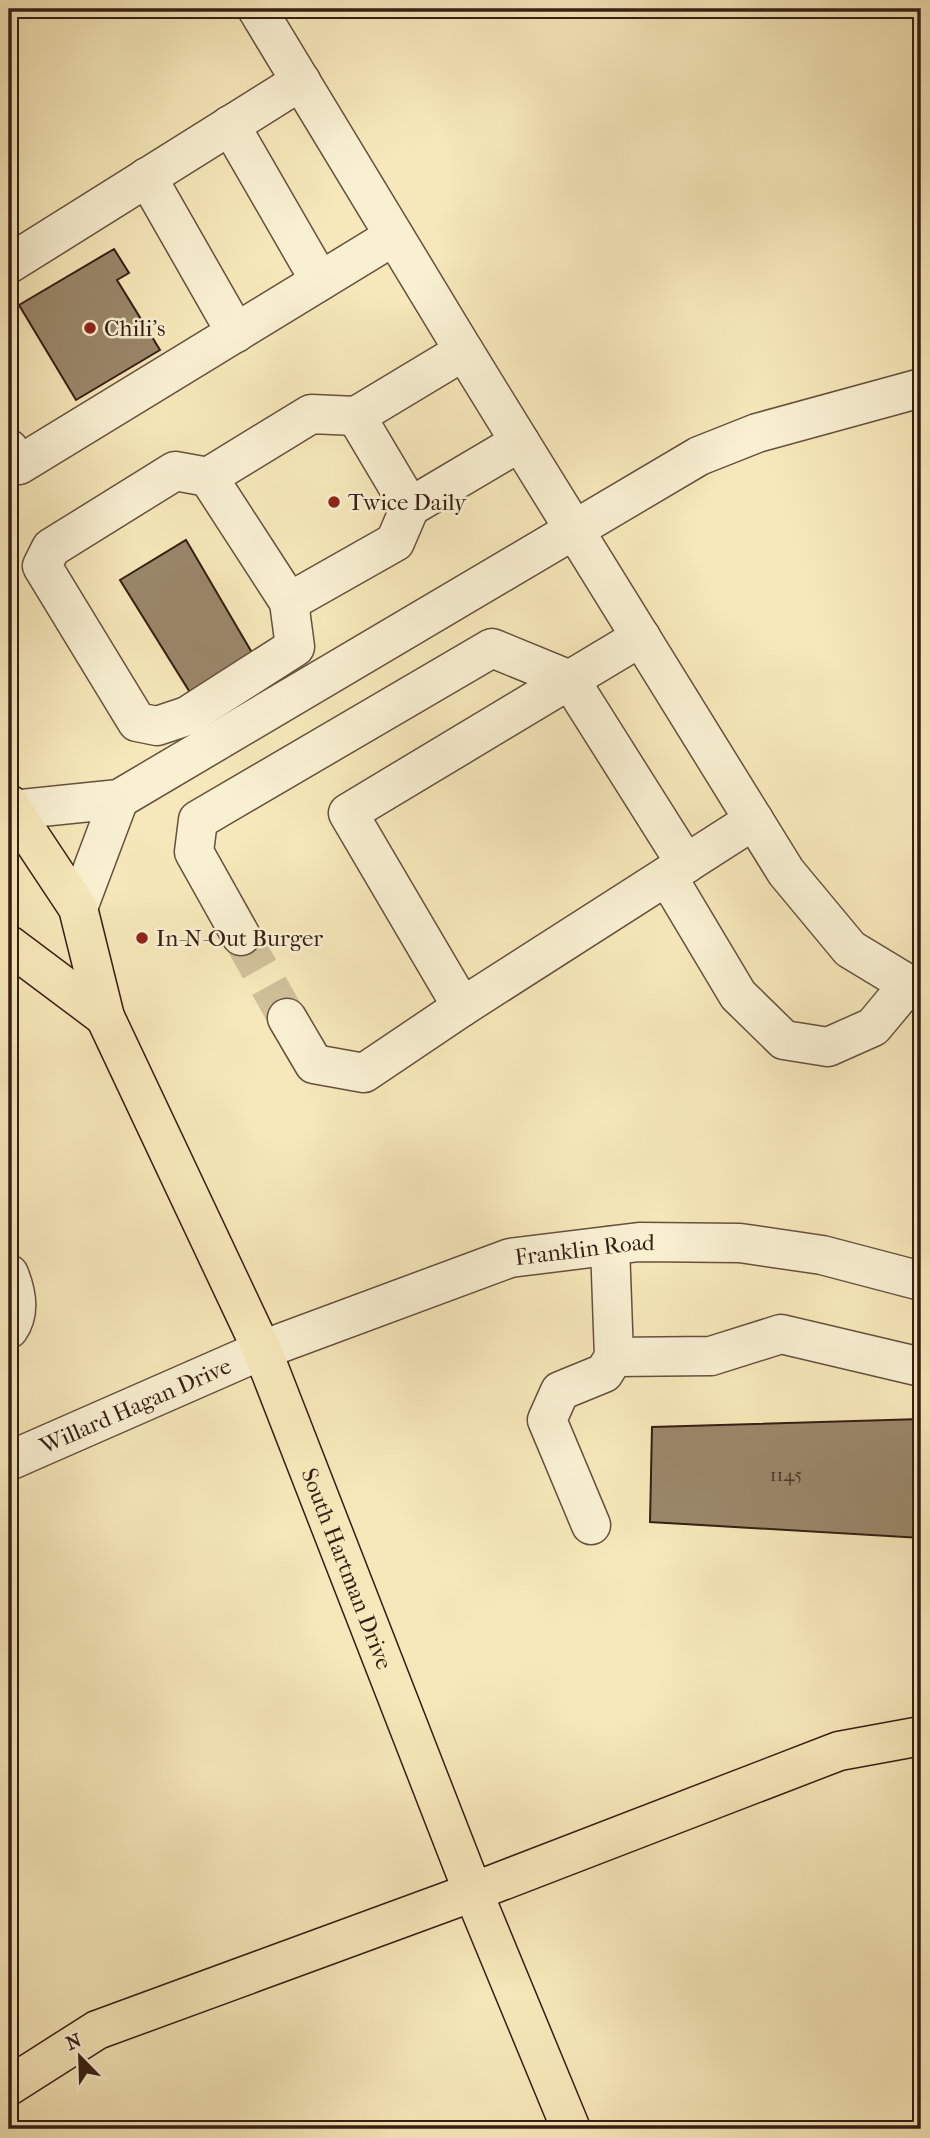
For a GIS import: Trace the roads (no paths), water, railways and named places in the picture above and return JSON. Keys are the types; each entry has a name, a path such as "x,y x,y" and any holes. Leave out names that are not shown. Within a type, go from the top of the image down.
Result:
{"main road":[{"name":"South Hartman Drive","path":"10,807 78,908 105,1017 262,1349 472,1892 571,2129"},
{"name":"South Hartman Drive","path":"9,945 105,1017"},
{"path":"9,2086 97,2030 472,1892 839,1751 921,1736"}],"street":[{"path":"241,936 194,852 198,820 492,648 570,680 676,870 738,995 784,1040 828,1047 873,1027 915,988 850,949 786,872 464,351 257,9"},
{"path":"9,264 301,81"},
{"path":"230,125 320,281"},
{"path":"147,177 236,332"},
{"path":"9,449 19,466 394,236"},
{"path":"208,477 289,602 295,647 187,716 157,726 137,722 42,566 51,548 175,471 208,477 310,414 356,416 464,351"},
{"path":"10,807 119,799 573,528 699,456 757,433 921,388"},
{"path":"356,416 410,507"},
{"path":"289,602 395,542 410,507 520,442"},
{"path":"462,1007 348,813 641,638"},
{"path":"78,908 119,799"},
{"path":"287,1018 314,1064 364,1073 754,820"},
{"name":"Franklin Road","path":"262,1349 510,1258 639,1242 740,1243 822,1255 921,1281"},
{"path":"592,1525 547,1420 560,1391 604,1373 614,1357 610,1246"},
{"path":"9,1274 16,1290 13,1323 9,1329"},
{"path":"614,1357 711,1356 781,1334 921,1367"},
{"name":"Willard Hagan Drive","path":"9,1461 262,1349"}],"tunnel":[{"path":"241,936 287,1018"}],"place":[{"name":"Chili's","path":"90,328"},
{"name":"Twice Daily","path":"334,502"},
{"name":"In-N-Out Burger","path":"142,938"}]}
